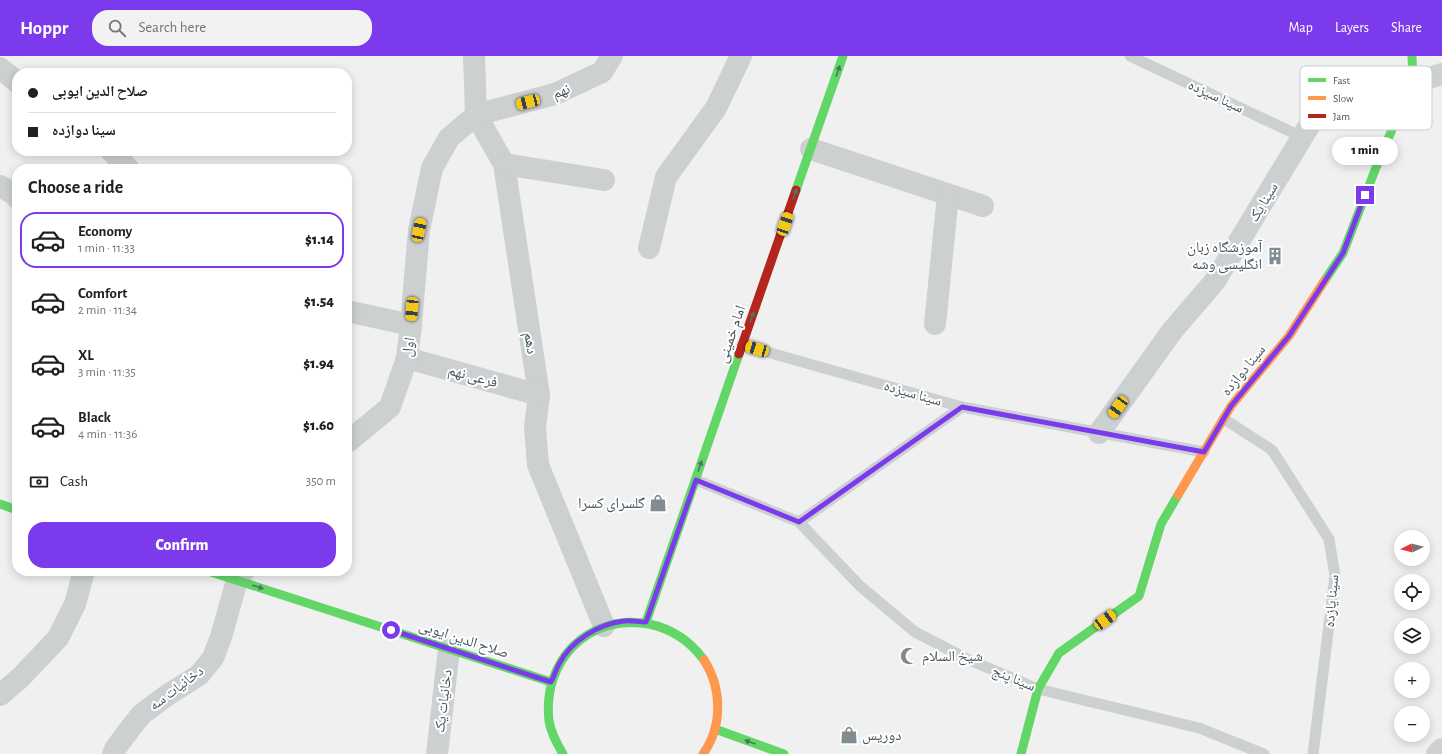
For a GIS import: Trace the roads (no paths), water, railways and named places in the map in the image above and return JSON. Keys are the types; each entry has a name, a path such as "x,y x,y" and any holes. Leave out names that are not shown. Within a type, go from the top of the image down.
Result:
{"main road":[{"name":"امام خمینی","path":"646,622 843,56"},
{"path":"1412,56 1412,66"},
{"name":"سینا دوازده","path":"1021,754 1038,688 1060,653 1139,596 1161,524 1231,406 1289,336 1343,253 1392,130"},
{"path":"0,504 12,508"},
{"name":"صلاح الدین ایوبی","path":"240,576 551,682"},
{"path":"563,754 555,740 549,721 548,701 551,682 559,663 571,647 586,635 604,626 625,621 646,622 669,629 689,642 705,660 715,682 718,705 715,729 703,754"},
{"path":"715,729 784,754"}],"street":[{"name":"دهم","path":"474,56 476,116 504,164 539,394 535,427 538,465 604,626"},
{"name":"نهم","path":"476,116 555,94 602,72 612,56"},
{"path":"649,248 666,177 716,108 741,56"},
{"path":"0,68 12,78"},
{"name":"سینا یک","path":"1432,77 1442,74"},
{"name":"اول","path":"352,439 390,406 407,358 419,230 432,168 449,138 476,116"},
{"name":"سینا یک","path":"1099,432 1172,331 1215,281 1306,130"},
{"path":"811,149 983,206"},
{"path":"116,156 124,164"},
{"path":"504,164 604,180"},
{"path":"0,186 12,193"},
{"path":"935,324 948,194"},
{"path":"352,311 411,325"},
{"name":"فرعی نهم","path":"407,358 539,394"},
{"path":"0,695 20,678 58,638 75,604 83,576"},
{"name":"دخانیات سه","path":"113,754 115,749 142,714 166,696 199,675 213,658 240,576"},
{"name":"دخانیات یک","path":"437,754 449,648"},
{"path":"1437,754 1442,749"}],"lane":[{"name":"سینا سیزده","path":"1130,56 1302,136"},
{"name":"سینا سیزده","path":"742,345 962,407 1204,452"},
{"path":"799,522 962,407"},
{"name":"سینا یازده","path":"1224,419 1272,450 1329,539 1336,576 1313,754"},
{"name":"سینا پنج","path":"696,480 799,522 860,586 915,632 967,659 1038,688 1199,728 1264,754"}],"place":[{"name":"آموزشگاه زبان انگلیسی وشه","path":"1275,256"},
{"name":"گلسرای کسرا","path":"658,503"},
{"name":"شیخ السلام","path":"909,656"},
{"name":"دوریس","path":"849,735"}]}
